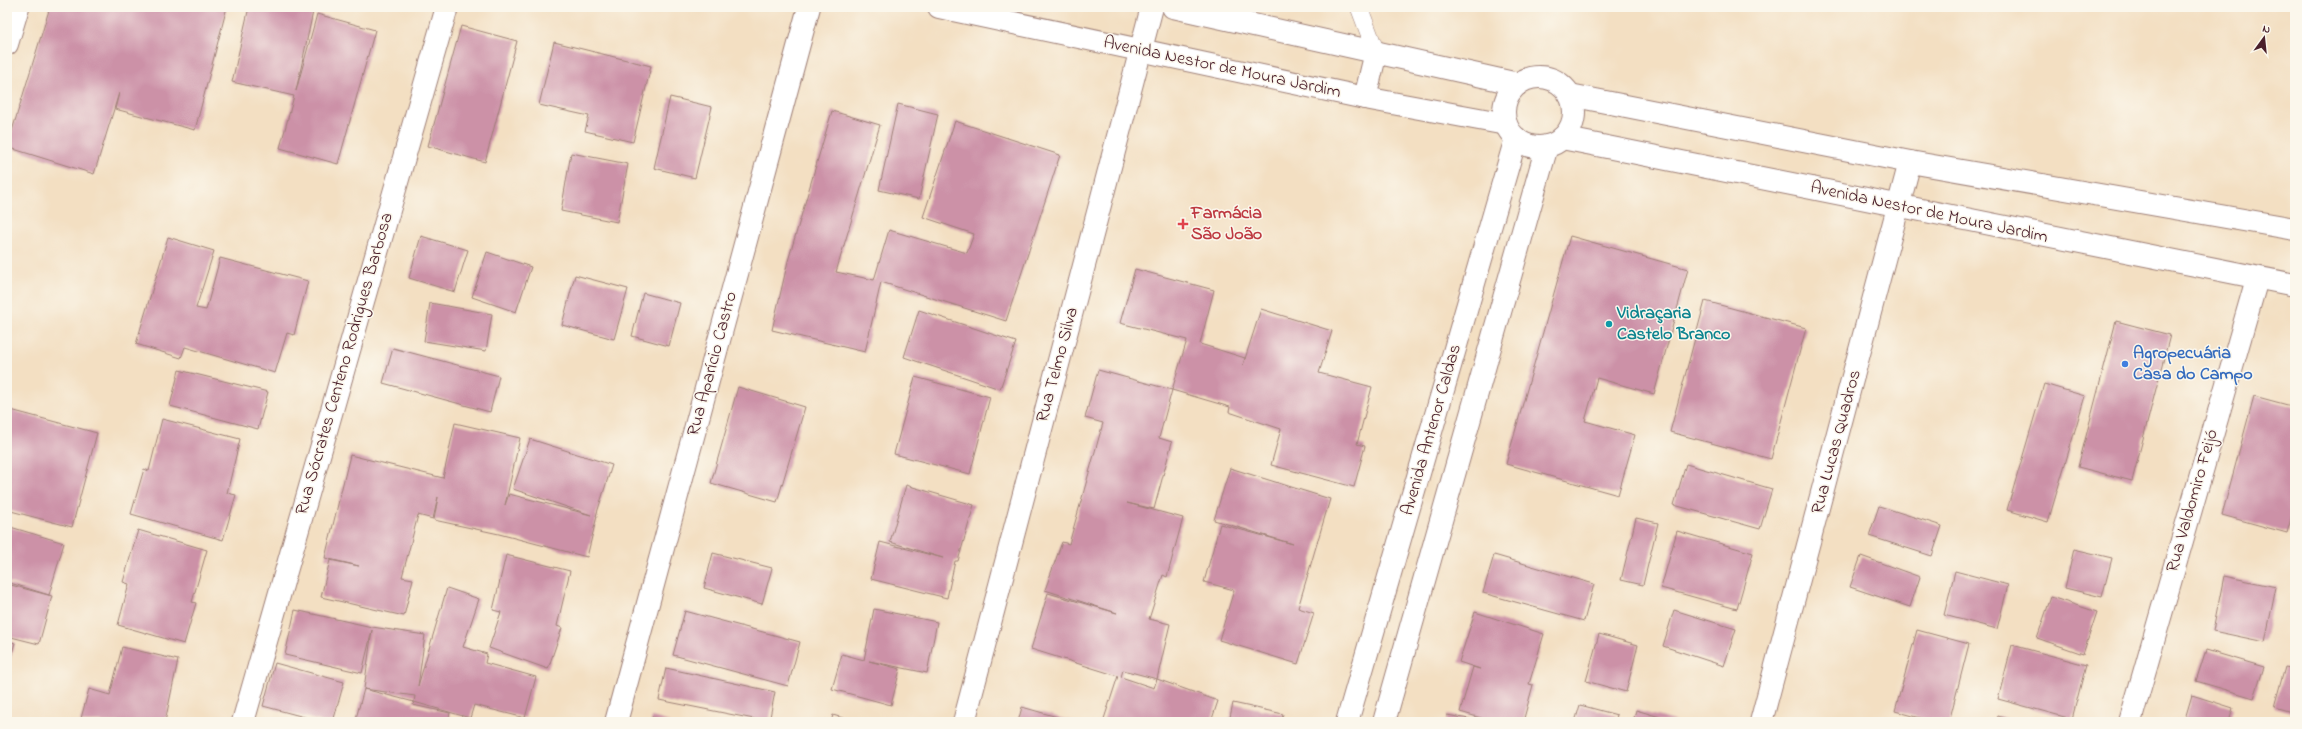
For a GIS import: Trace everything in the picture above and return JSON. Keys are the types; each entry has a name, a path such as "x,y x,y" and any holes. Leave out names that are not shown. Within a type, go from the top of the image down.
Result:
{"street":[{"path":"7,44 18,7"},
{"name":"Rua Sócrates Centeno Rodrigues Barbosa","path":"243,722 447,7"},
{"name":"Rua Aparício Castro","path":"616,722 809,7"},
{"name":"Avenida Nestor de Moura Jardim","path":"939,7 1511,131"},
{"name":"Rua Telmo Silva","path":"964,722 1152,7"},
{"path":"1173,7 1518,84"},
{"path":"1364,98 1376,52"},
{"path":"1541,76 1563,86 1570,95 1574,109 1573,123 1555,142 1531,145 1511,131 1504,107 1507,98 1518,84 1529,78 1541,76"},
{"path":"1570,95 1910,162 2295,229"},
{"name":"Avenida Antenor Caldas","path":"1347,722 1511,131"},
{"name":"Avenida Nestor de Moura Jardim","path":"1555,142 1900,207 2295,286"},
{"name":"Avenida Antenor Caldas","path":"1384,722 1555,142"},
{"name":"Rua Lucas Quadros","path":"1761,722 1900,207 1910,162"},
{"name":"Rua Valdomiro Feijó","path":"2130,722 2257,279"}],"lane":[{"path":"1359,7 1376,52"}],"building":[{"path":"50,7 227,7 195,130 115,109 119,93 94,174 7,147"},
{"path":"249,7 314,7 296,91 317,14 375,30 338,164 280,148 294,96 232,82"},
{"path":"461,26 517,41 485,162 428,146"},
{"path":"554,42 651,66 633,142 585,131 589,116 539,105"},
{"path":"670,97 712,107 695,178 654,168"},
{"path":"898,104 938,114 919,199 879,190"},
{"path":"832,111 880,125 836,272 874,280 889,230 967,253 974,234 923,217 955,121 1060,155 1006,321 881,282 865,352 772,330 788,261"},
{"path":"571,153 628,164 617,222 561,211"},
{"path":"421,236 468,250 455,292 409,278"},
{"name":"Vidraçaria Castelo Branco","path":"1570,236 1688,269 1654,394 1597,378 1585,421 1635,435 1618,495 1506,464"},
{"path":"168,237 214,251 196,308 206,310 220,258 308,281 294,335 287,333 275,373 185,347 181,358 136,344"},
{"path":"487,252 531,267 516,312 472,297"},
{"path":"1135,269 1214,290 1200,344 1245,358 1243,365 1261,309 1332,331 1319,373 1372,387 1357,444 1365,446 1354,487 1271,465 1281,429 1229,412 1230,407 1172,390 1187,340 1120,323"},
{"path":"575,275 628,289 614,339 562,325"},
{"path":"643,293 680,303 669,346 632,336"},
{"path":"1705,301 1806,328 1771,459 1670,432"},
{"path":"430,303 492,314 486,351 424,341"},
{"path":"919,310 1016,342 1000,389 904,357"},
{"path":"2116,321 2170,335 2132,481 2078,467"},
{"path":"393,348 499,376 490,412 383,383"},
{"path":"179,370 268,392 258,429 170,406"},
{"path":"1098,370 1172,390 1159,438 1172,442 1154,509 1127,503 1183,518 1167,577 1163,575 1149,619 1170,624 1157,679 1218,701 1211,722 1103,722 1118,676 1031,649 1048,593 1117,613 1045,590 1062,542 1069,544 1103,423 1085,418","holes":["1123,670 1157,679 1154,688 1121,677"]},
{"path":"915,377 990,397 970,474 894,454"},
{"path":"2044,384 2085,396 2048,522 2007,510"},
{"path":"738,387 805,407 777,502 711,483"},
{"path":"2254,396 2295,407 2295,504 2287,533 2222,515"},
{"path":"7,409 97,433 72,527 7,510"},
{"path":"162,419 240,439 227,493 236,495 223,540 131,514 144,469 149,471"},
{"path":"455,423 520,438 505,505 509,494 591,515 513,489 530,439 612,465 596,516 587,557 499,534 434,520 438,497 433,519 418,515 402,577 413,579 404,616 321,597 330,560 359,566 325,558 350,455 443,478"},
{"path":"1686,464 1772,489 1760,529 1674,505"},
{"path":"1230,468 1330,499 1298,608 1314,613 1298,664 1219,640 1234,590 1204,582 1220,524 1293,544 1214,520"},
{"path":"906,485 974,505 958,561 955,561 947,598 871,579 880,542 943,558 890,542"},
{"path":"1879,506 1942,526 1932,556 1869,536"},
{"path":"1636,518 1658,523 1643,585 1621,580"},
{"path":"7,526 64,543 49,595 7,582"},
{"path":"138,530 207,550 192,602 196,603 184,644 118,625 129,584 123,582"},
{"path":"1677,531 1753,553 1737,609 1661,588"},
{"path":"2074,549 2112,558 2102,597 2065,588"},
{"path":"713,553 772,568 762,604 704,588"},
{"path":"506,555 570,571 557,626 562,628 548,669 489,648 501,612 493,610"},
{"path":"1494,555 1594,584 1584,621 1483,593"},
{"path":"1861,556 1920,577 1910,607 1850,587"},
{"path":"1955,571 2008,585 1997,629 1944,615"},
{"path":"2224,576 2276,587 2265,642 2213,631"},
{"path":"7,584 52,596 39,644 7,636"},
{"path":"447,588 479,599 463,647 487,654 485,663 536,677 525,718 474,705 470,718 414,702 415,696 364,689 372,630 362,673 285,655 295,610 372,627 425,635 418,686"},
{"path":"2051,597 2097,612 2083,654 2037,638"},
{"path":"874,609 937,622 927,673 869,661 900,669 891,705 832,689 842,654 864,660"},
{"path":"1674,610 1736,629 1724,666 1663,646"},
{"path":"685,611 800,642 788,686 673,655"},
{"path":"1475,612 1544,634 1529,684 1533,685 1523,722 1495,722 1460,712 1473,667 1480,669 1459,662"},
{"path":"1917,630 1969,644 1949,722 1935,722 1895,711"},
{"path":"1599,634 1638,645 1626,692 1586,681"},
{"path":"7,640 15,643 7,670"},
{"path":"2012,645 2086,665 2072,719 1998,699"},
{"path":"122,647 178,660 165,722 80,722 89,689 110,695"},
{"path":"2206,650 2264,667 2254,698 2196,681"},
{"path":"275,663 344,682 333,722 323,722 263,706"},
{"path":"2285,667 2295,669 2295,713 2274,707"},
{"path":"666,668 775,692 769,722 659,700"},
{"path":"364,689 414,702 413,705 450,713 448,722 355,722"},
{"path":"2192,695 2233,708 2229,722 2184,722"},
{"path":"1233,703 1283,714 1281,722 1229,722"},
{"path":"1580,705 1617,715 1615,722 1575,722"},
{"path":"1022,707 1075,722 1018,722"},
{"path":"1636,710 1677,722 1633,722"},
{"path":"833,715 856,722 831,722"},
{"path":"1447,715 1480,721 1480,722 1446,722"},
{"path":"1998,716 2018,722 1996,722"},
{"path":"652,717 670,722 651,722"}],"place":[{"name":"Farmácia São João","path":"1183,224"},
{"name":"Vidraçaria Castelo Branco","path":"1609,324"},
{"name":"Agropecuária Casa do Campo","path":"2125,364"}]}
